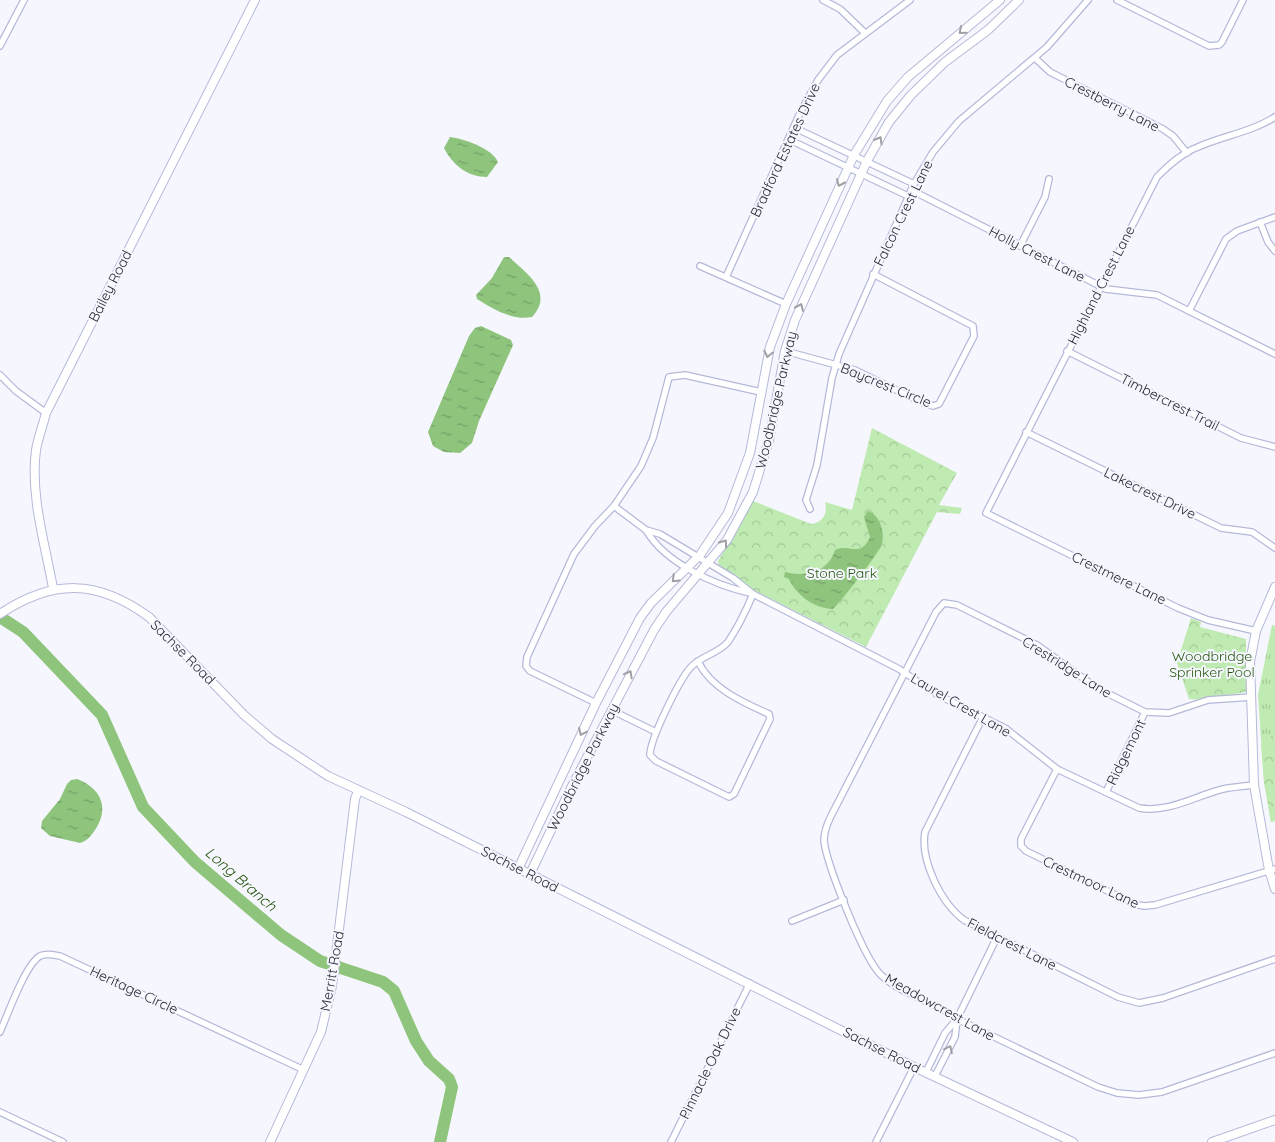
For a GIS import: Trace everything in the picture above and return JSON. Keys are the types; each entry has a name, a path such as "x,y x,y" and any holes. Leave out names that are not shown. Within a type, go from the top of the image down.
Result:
{"main road":[{"name":"Bailey Road","path":"54,588 38,510 36,482 36,450 46,413 255,0"},
{"name":"Woodbridge Parkway","path":"518,868 626,644 651,603 697,558 724,520 739,486 757,420 770,348 786,304 854,154 887,101 908,77 1000,0"},
{"name":"Woodbridge Parkway","path":"530,874 611,710 654,630 666,612 727,540 753,492 761,471 785,351 795,320 867,161 889,122 911,95 945,62 988,30 1019,0"},
{"path":"1275,587 1256,631 1250,662 1254,785 1275,889"},
{"name":"Sachse Road","path":"0,614 19,601 54,588 96,590 110,593 149,617 244,715 272,739 328,776 406,812 914,1067 1073,1142"},
{"name":"Merritt Road","path":"270,1142 321,1032 332,986 355,799 358,791"},
{"path":"1212,1142 1275,1120"}],"street":[{"path":"0,46 24,0"},
{"path":"823,0 840,9 865,34"},
{"name":"Bradford Estates Drive","path":"726,278 818,80 837,55 910,0"},
{"name":"Falcon Crest Lane","path":"810,509 806,500 822,442 836,365 842,343 914,184 933,152 960,121 1035,58 1063,30 1088,0"},
{"path":"1117,0 1205,44 1216,46 1222,42 1243,0"},
{"name":"Crestberry Lane","path":"1035,58 1050,72 1163,129 1173,136 1187,152"},
{"name":"Highland Crest Lane","path":"986,513 1153,184 1167,167 1187,152 1255,128 1275,117"},
{"path":"795,128 854,154 914,184"},
{"name":"Holly Crest Lane","path":"790,140 910,193 1100,286 1115,291 1152,294 1275,354"},
{"path":"1020,246 1045,197 1049,179"},
{"path":"1189,311 1226,239 1237,231 1275,217"},
{"path":"1260,222 1268,242 1275,250"},
{"path":"700,266 786,304"},
{"name":"Baycrest Circle","path":"785,351 864,373 924,403 936,406 944,397 974,336 975,330 970,323 873,274"},
{"name":"Timbercrest Trail","path":"1067,351 1241,438 1275,447"},
{"path":"0,375 16,391 46,413"},
{"path":"596,703 530,671 526,662 574,554 595,526 614,506 641,466 648,451 669,377 685,375 761,392"},
{"name":"Lakecrest Drive","path":"1026,432 1221,528 1252,532 1275,548"},
{"path":"614,506 646,530"},
{"name":"Crestmere Lane","path":"986,513 1178,608 1208,620 1256,631"},
{"name":"Laurel Crest Lane","path":"646,530 653,542 687,567 729,589 753,594"},
{"name":"Laurel Crest Lane","path":"646,530 660,534 732,578 753,594 905,673 938,695 1005,728 1057,769 1140,808 1153,810 1164,808 1224,789 1254,785"},
{"path":"698,661 709,679 740,700 769,714 767,727 734,794 729,797 656,761 650,756 650,749 656,732 690,667 698,661 722,648 728,641 753,594"},
{"name":"Meadowcrest Lane","path":"944,603 936,612 824,833 826,850 844,900 868,957 881,975 891,983 948,1012 957,1019 1098,1087 1117,1093 1139,1095 1162,1092 1275,1053"},
{"name":"Crestridge Lane","path":"944,603 957,605 1037,646 1097,688 1146,712 1169,713 1208,700 1252,697"},
{"path":"611,710 656,732"},
{"name":"Ridgemont","path":"1106,792 1146,712"},
{"name":"Fieldcrest Lane","path":"983,717 925,832 923,844 943,899 952,912 997,937 1118,997 1139,1003 1163,998 1275,959"},
{"name":"Crestmoor Lane","path":"1057,769 1021,839 1021,846 1026,851 1134,904 1155,905 1272,869"},
{"path":"792,921 844,900"},
{"path":"926,1072 945,1033 957,1019 997,937"},
{"name":"Heritage Circle","path":"0,1032 32,963 41,955 49,954 60,956 304,1070"},
{"name":"Pinnacle Oak Drive","path":"671,1142 750,983"},
{"path":"935,1076 954,1037 957,1019"},
{"path":"876,1142 914,1067"},
{"path":"0,1112 64,1142"}],"green space":[{"name":"Stone Park","path":"872,428 957,473 939,505 962,508 960,514 937,512 866,647 751,589 719,567 718,561 753,501 811,524 824,517 826,510 825,502 852,510"},
{"name":"Woodbridge Sprinker Pool","path":"1191,618 1201,622 1200,627 1246,639 1246,692 1202,700 1189,699 1177,663"},
{"path":"1272,625 1275,626 1275,821 1271,822 1264,782 1258,695"},
{"path":"1212,647 1235,648 1234,660 1211,659"},
{"path":"1275,733 1275,821 1271,822 1264,782 1261,744"}],"water":[{"path":"450,137 484,148 495,157 498,162 487,177 473,175 456,165 444,148"},
{"path":"504,257 509,257 536,284 540,299 538,308 532,317 510,316 477,299 476,295 492,278"},
{"path":"481,326 511,340 513,345 479,421 472,443 460,453 444,452 433,446 428,432 469,336 475,328"},
{"path":"868,511 876,516 882,529 882,544 875,556 833,609 819,606 806,600 789,579 784,577 785,572 800,574 815,572 827,564 835,550 840,548 858,549 862,547 870,537 864,517"},
{"path":"77,779 97,793 102,807 100,822 89,838 80,843 50,836 41,828 42,821 60,799 67,784 71,780"}],"waterway":[{"name":"Long Branch","path":"0,617 23,632 102,715 143,807 195,862 281,935 320,961 383,982 394,991 416,1041 429,1061 449,1079 452,1087 440,1142"}]}
